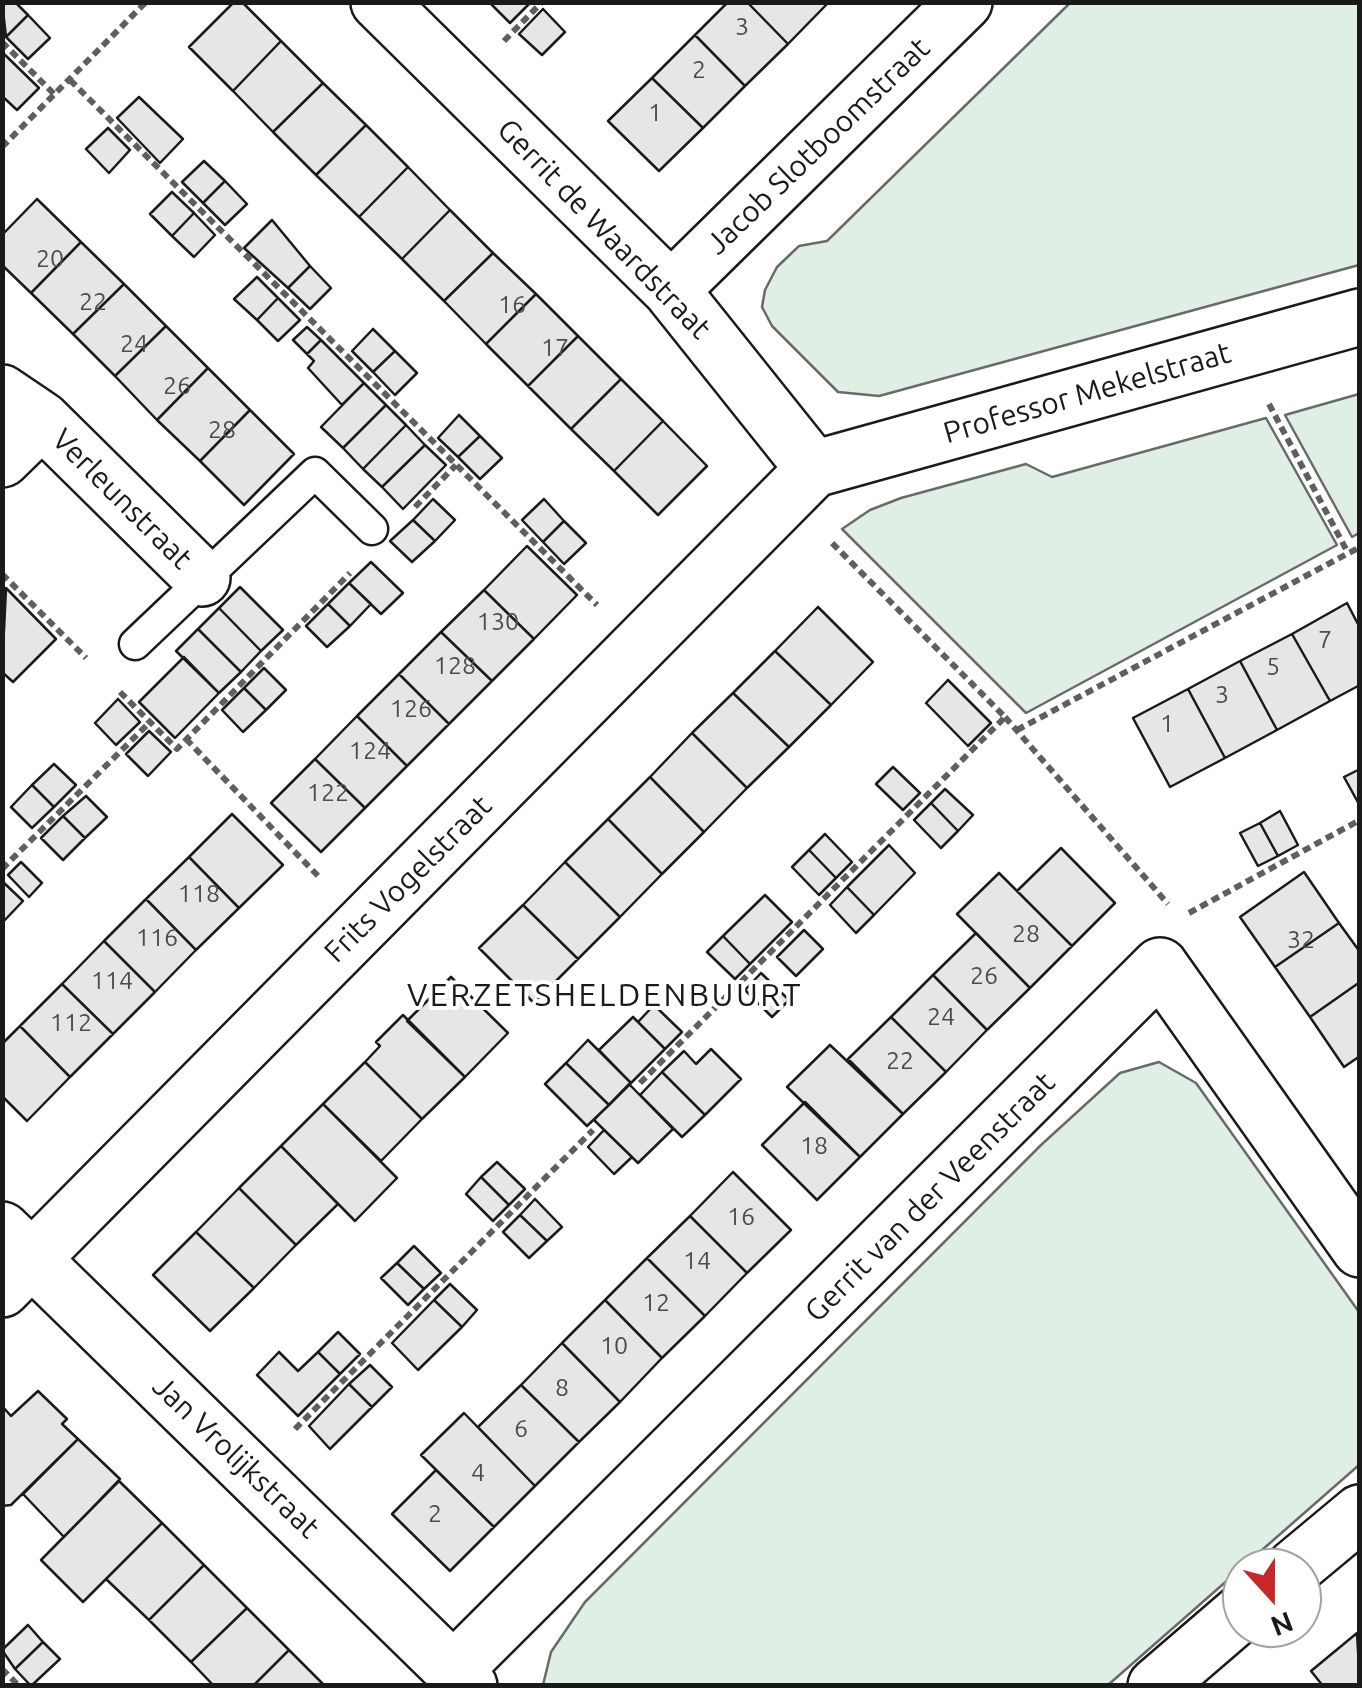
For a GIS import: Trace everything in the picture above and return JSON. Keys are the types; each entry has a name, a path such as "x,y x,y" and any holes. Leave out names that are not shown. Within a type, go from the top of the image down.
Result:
{"street":[{"name":"Gerrit de Waardstraat","path":"379,2 671,290 800,483"},
{"name":"Jacob Slotboomstraat","path":"671,290 964,2"},
{"name":"Professor Mekelstraat","path":"800,483 1360,317"},
{"name":"Verleunstraat","path":"2,459 22,406 202,578"},
{"name":"Frits Vogelstraat","path":"12,1260 364,924 800,483"},
{"path":"1169,943 1360,1249"},
{"name":"Gerrit van der Veenstraat","path":"461,1678 1169,943"},
{"name":"Jan Vrolijkstraat","path":"12,1260 251,1472 461,1678"},
{"path":"1318,1548 1360,1513"},
{"path":"1156,1686 1222,1629"}],"lane":[{"path":"135,644 315,473 372,529"}],"path":[{"path":"2,146 146,2"},
{"path":"2,42 54,94"},
{"path":"70,80 638,646"},
{"path":"1240,350 1348,553"},
{"path":"800,483 1155,886 1169,943 1360,820"},
{"path":"1017,730 1360,547"},
{"path":"640,1083 1005,716"},
{"path":"2,869 150,722"},
{"path":"186,739 364,924"},
{"path":"251,1472 593,1130"},
{"path":"2,1669 19,1686"}],"green space":[{"path":"1070,3 1359,3 1359,265 879,396 838,392 772,326 762,307 765,290 777,267 799,246 827,241"},
{"path":"1359,394 1359,533 1352,537 1285,415"},
{"path":"1266,418 1337,545 1026,713 842,529 870,510 901,498 1026,464 1052,477"},
{"path":"1159,1062 1196,1083 1359,1312 1359,1465 1264,1548 1222,1548 1222,1585 1108,1685 543,1685 551,1652 585,1602 1041,1145 1120,1073"}],"building":[{"path":"2,2 15,2 28,15 6,37"},
{"path":"234,2 242,2 281,41 233,91 189,47"},
{"path":"489,2 531,2 510,23"},
{"path":"728,2 747,2 788,44 745,86 695,35"},
{"path":"747,2 829,2 788,44"},
{"path":"543,9 565,32 542,55 519,34"},
{"path":"28,15 50,38 28,59 6,37"},
{"path":"695,35 745,86 703,128 652,78"},
{"path":"281,41 323,83 273,132 233,91"},
{"path":"2,52 39,88 17,110 2,96"},
{"path":"652,78 703,128 659,171 608,121"},
{"path":"323,83 366,125 316,175 273,132"},
{"path":"139,97 183,139 160,163 117,118"},
{"path":"366,125 408,167 359,217 316,175"},
{"path":"108,128 130,150 109,173 86,149"},
{"path":"204,161 225,181 203,203 182,182"},
{"path":"408,167 450,210 402,259 359,217"},
{"path":"225,181 247,204 225,225 203,203"},
{"path":"172,192 194,213 172,236 150,214"},
{"path":"37,199 81,242 31,293 2,265 2,235"},
{"path":"450,210 493,253 444,301 402,259"},
{"path":"194,213 215,235 194,257 172,236"},
{"path":"272,220 310,266 288,288 244,248"},
{"path":"81,242 124,284 73,334 31,293"},
{"path":"493,253 536,294 486,344 444,301"},
{"path":"310,266 331,288 310,309 288,288"},
{"path":"257,277 278,298 257,320 234,299"},
{"path":"124,284 166,326 115,376 73,334"},
{"path":"536,294 578,336 528,386 486,344"},
{"path":"278,298 300,320 278,341 257,320"},
{"path":"166,326 208,368 157,420 115,376"},
{"path":"307,327 321,340 307,354 293,340"},
{"path":"373,329 395,351 373,372 352,351"},
{"path":"578,336 621,379 571,429 528,386"},
{"path":"321,340 364,383 342,405 308,368 314,361 307,354"},
{"path":"395,351 417,373 395,395 373,372"},
{"path":"208,368 250,410 200,461 157,420"},
{"path":"621,379 663,421 614,471 571,429"},
{"path":"364,383 386,405 343,448 321,427"},
{"path":"386,405 406,425 363,469 343,448"},
{"path":"250,410 294,454 244,505 200,461"},
{"path":"459,415 480,436 458,457 438,438"},
{"path":"663,421 707,466 658,515 614,471"},
{"path":"406,425 425,445 382,487 363,469"},
{"path":"480,436 502,458 480,479 458,457"},
{"path":"425,445 446,465 403,509 382,487"},
{"path":"433,499 455,520 435,541 413,520"},
{"path":"544,499 564,521 543,542 522,520"},
{"path":"413,520 435,541 412,562 390,541"},
{"path":"564,521 586,543 564,564 543,542"},
{"path":"527,546 577,595 534,639 484,590"},
{"path":"371,562 403,593 381,614 349,583"},
{"path":"349,583 371,604 350,626 328,604"},
{"path":"240,587 283,630 261,651 219,608"},
{"path":"6,588 56,639 13,682 2,672"},
{"path":"484,590 534,639 492,681 441,632"},
{"path":"1347,603 1360,628 1360,685 1330,701 1292,634"},
{"path":"328,604 350,626 327,647 306,626"},
{"path":"818,607 873,662 831,705 775,651"},
{"path":"219,608 261,651 241,672 198,629"},
{"path":"198,629 241,672 219,693 176,651"},
{"path":"441,632 492,681 449,724 399,674"},
{"path":"1292,634 1330,701 1277,730 1240,661"},
{"path":"775,651 831,705 789,747 733,693"},
{"path":"184,657 219,693 175,738 139,702"},
{"path":"1240,661 1277,730 1225,758 1188,689"},
{"path":"264,668 286,690 266,710 244,688"},
{"path":"399,674 449,724 407,766 357,716"},
{"path":"948,680 991,723 968,746 926,703"},
{"path":"244,688 266,710 243,732 222,710"},
{"path":"1188,689 1225,758 1170,787 1133,718"},
{"path":"733,693 789,747 747,788 692,733"},
{"path":"118,699 140,722 116,745 95,723"},
{"path":"357,716 407,766 365,808 315,759"},
{"path":"149,731 171,752 148,776 126,754"},
{"path":"692,733 747,788 704,832 650,777"},
{"path":"315,759 365,808 321,852 271,803"},
{"path":"54,764 76,785 54,807 32,785"},
{"path":"893,767 920,793 903,810 876,784"},
{"path":"1360,769 1360,806 1344,777"},
{"path":"650,777 704,832 662,874 608,819"},
{"path":"32,785 54,807 32,828 11,807"},
{"path":"945,789 973,815 958,831 931,803"},
{"path":"86,796 107,817 85,838 63,816"},
{"path":"931,803 958,831 941,848 914,820"},
{"path":"1280,811 1298,845 1278,856 1260,823"},
{"path":"232,814 283,865 239,908 189,857"},
{"path":"63,816 85,838 63,860 41,838"},
{"path":"608,819 662,874 620,917 565,862"},
{"path":"1260,823 1278,856 1258,866 1240,833"},
{"path":"825,834 852,862 836,878 809,850"},
{"path":"889,845 915,873 874,915 847,887"},
{"path":"1061,848 1115,903 1072,946 1017,891"},
{"path":"809,850 836,878 819,895 792,867"},
{"path":"189,857 239,908 196,950 146,899"},
{"path":"21,862 42,883 29,897 8,875"},
{"path":"565,862 620,917 578,959 523,905"},
{"path":"1304,872 1339,923 1275,967 1240,917"},
{"path":"999,873 1072,946 1030,988 957,914"},
{"path":"2,881 23,901 2,923"},
{"path":"847,887 874,915 856,933 830,905"},
{"path":"765,895 792,922 750,964 723,936"},
{"path":"146,899 196,950 155,992 104,941"},
{"path":"523,905 578,959 534,1003 479,948"},
{"path":"1339,923 1360,952 1360,982 1310,1017 1275,967"},
{"path":"804,930 823,949 796,976 777,957"},
{"path":"976,933 1030,988 987,1030 933,975"},
{"path":"723,936 750,964 735,979 707,952"},
{"path":"104,941 155,992 113,1034 62,984"},
{"path":"761,973 789,1000 772,1017 745,990"},
{"path":"933,975 987,1030 946,1072 891,1017"},
{"path":"451,977 508,1033 465,1077 407,1021"},
{"path":"1360,982 1360,1056 1344,1067 1310,1017"},
{"path":"62,984 113,1034 70,1077 20,1026"},
{"path":"654,1005 682,1032 665,1049 638,1022"},
{"path":"403,1015 465,1077 422,1119 365,1062 380,1046 376,1042"},
{"path":"633,1017 665,1049 631,1083 599,1050"},
{"path":"891,1017 946,1072 903,1114 848,1059"},
{"path":"20,1026 70,1077 27,1121 2,1096 2,1044"},
{"path":"588,1040 631,1083 609,1105 566,1063"},
{"path":"830,1045 903,1114 860,1157 787,1087"},
{"path":"711,1049 741,1079 705,1115 662,1072 684,1051 696,1064"},
{"path":"365,1062 422,1119 381,1161 323,1104"},
{"path":"566,1063 609,1105 587,1126 545,1084"},
{"path":"662,1072 705,1115 682,1137 640,1095"},
{"path":"629,1084 673,1129 638,1163 594,1120"},
{"path":"805,1102 860,1157 817,1200 762,1145"},
{"path":"323,1104 397,1178 355,1221 281,1146"},
{"path":"604,1130 632,1157 614,1174 588,1147"},
{"path":"281,1146 338,1204 296,1245 239,1188"},
{"path":"497,1162 525,1189 509,1205 481,1177"},
{"path":"733,1172 791,1230 747,1273 690,1216"},
{"path":"481,1177 509,1205 493,1221 466,1194"},
{"path":"239,1188 296,1245 254,1288 196,1232"},
{"path":"535,1199 562,1227 547,1241 520,1215"},
{"path":"520,1215 547,1241 529,1258 503,1232"},
{"path":"690,1216 747,1273 705,1316 647,1258"},
{"path":"196,1232 254,1288 210,1331 153,1275"},
{"path":"414,1246 441,1273 424,1289 397,1263"},
{"path":"647,1258 705,1316 662,1358 605,1300"},
{"path":"397,1263 424,1289 408,1305 381,1278"},
{"path":"450,1284 477,1310 462,1327 434,1300"},
{"path":"434,1300 462,1327 418,1370 392,1343"},
{"path":"605,1300 662,1358 620,1402 562,1343"},
{"path":"338,1332 360,1354 340,1374 318,1352"},
{"path":"562,1343 620,1402 579,1442 521,1385"},
{"path":"279,1352 298,1371 318,1352 340,1374 298,1416 257,1375"},
{"path":"370,1365 392,1387 372,1407 349,1384"},
{"path":"349,1384 372,1407 330,1449 309,1426"},
{"path":"521,1385 579,1442 535,1486 478,1427"},
{"path":"38,1391 67,1419 62,1424 78,1439 11,1505 2,1506 2,1406 11,1416"},
{"path":"464,1413 535,1486 494,1527 421,1455"},
{"path":"78,1439 120,1479 64,1537 23,1494"},
{"path":"436,1470 494,1527 450,1571 392,1514"},
{"path":"119,1481 162,1523 83,1602 41,1560"},
{"path":"162,1523 204,1565 149,1620 106,1579"},
{"path":"204,1565 247,1608 191,1662 149,1620"},
{"path":"247,1608 289,1650 253,1686 214,1686 191,1662"},
{"path":"28,1625 43,1642 15,1669 2,1650"},
{"path":"1357,1633 1360,1686 1323,1686 1311,1671"},
{"path":"43,1642 60,1659 31,1686 15,1669"},
{"path":"289,1650 325,1686 253,1686"}],"district":[{"name":"VERZETSHELDENBUURT","path":"605,995"}]}
